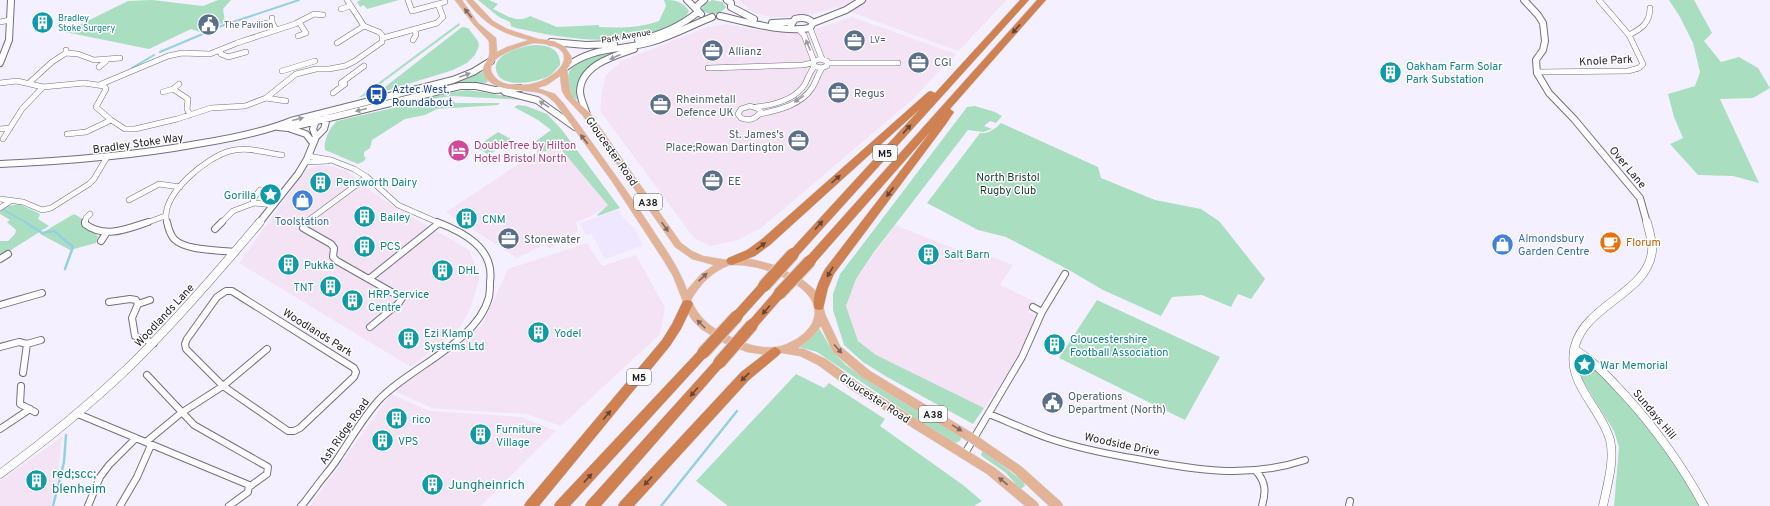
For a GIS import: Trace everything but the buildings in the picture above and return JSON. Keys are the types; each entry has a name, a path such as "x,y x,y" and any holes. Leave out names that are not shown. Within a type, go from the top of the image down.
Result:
{"highway":[{"name":"M5","path":"561,506 737,316 1025,0"},
{"name":"M5","path":"592,506 1042,0"},
{"name":"M5","path":"730,262 752,253 766,242 977,52"},
{"name":"M5","path":"820,310 822,288 829,272 943,122 962,89"},
{"name":"M5","path":"531,506 666,343 677,326 687,302"},
{"path":"625,506 745,376 779,351"}],"main road":[{"path":"458,0 476,24 493,40 492,60"},
{"path":"469,0 490,22 500,30 510,34 548,42"},
{"path":"492,60 500,52 516,44 548,42"},
{"name":"Gloucester Road","path":"548,42 558,44 565,51 568,59 565,68 565,91 587,115 678,245 688,254 696,258 730,262"},
{"name":"Gloucester Road","path":"492,60 488,69 490,77 500,84 543,91 554,98 565,109 575,127 624,193 674,270 687,302"},
{"path":"523,88 552,79 565,68"},
{"path":"730,262 758,264 802,284 810,290 820,310 816,325 809,334 798,343 779,351 755,351 742,348 709,331 695,317 687,302 692,289 703,276 730,262"},
{"name":"Gloucester Road","path":"820,310 836,349 866,374 973,439 1018,470 1057,506"},
{"name":"Gloucester Road","path":"779,351 801,352 822,362 856,387 991,472 1033,506"}],"street":[{"path":"0,62 9,40 11,0"},
{"path":"347,0 364,26 379,32 383,38"},
{"path":"408,0 412,11 445,2"},
{"path":"687,0 697,10 706,16 712,17 726,14 731,7"},
{"name":"Park Avenue","path":"548,42 607,44 641,40 677,27 689,20 697,10 698,5 704,0"},
{"path":"727,0 731,3 731,7 745,16 764,22 792,22 801,17 811,23 822,59 828,63 898,63"},
{"path":"720,16 768,27 796,29 846,10 862,0"},
{"path":"1524,0 1538,15 1543,23 1545,41 1543,50 1536,60 1537,72"},
{"name":"Knole Park","path":"1537,72 1628,71 1639,68 1643,64 1629,35 1599,0"},
{"path":"0,82 29,83 43,87 84,83 106,87 96,107 111,120 125,129 135,129 211,108 245,106 266,98 287,80 301,72 339,68 355,61 379,45 383,38 433,25 442,19 443,16 438,4"},
{"path":"312,6 314,14"},
{"path":"341,9 351,6"},
{"path":"1629,35 1640,29 1649,20 1651,15 1650,8"},
{"path":"99,85 168,56 182,53 203,54 220,51 237,43 299,22 314,14 323,15"},
{"name":"Park Avenue","path":"565,68 578,58 591,52 651,42 712,17"},
{"path":"0,22 10,20"},
{"path":"263,24 272,20 276,30"},
{"path":"298,36 306,33 299,22"},
{"path":"792,22 791,24 804,35 813,64 802,87 793,94 776,103 756,107 744,107 739,111 739,116 744,119 751,120 760,114 787,106 811,89 822,68 826,67 828,63"},
{"path":"337,43 364,26"},
{"path":"413,40 416,35 415,30"},
{"path":"587,115 580,93 581,83 587,74 602,62 651,42"},
{"path":"220,51 221,54 227,59 246,52"},
{"path":"29,83 44,71 54,60 66,52 76,53 93,60 106,61 120,58"},
{"path":"708,68 803,65 813,64 822,59"},
{"name":"Bradley Stoke Way","path":"0,164 107,157 184,147 276,127 291,121 463,76 475,72 492,60"},
{"path":"99,67 106,61"},
{"path":"282,71 315,61"},
{"path":"333,93 344,84 341,83 366,67 355,61"},
{"path":"813,64 822,68"},
{"path":"298,66 301,72"},
{"name":"Over Lane","path":"1537,72 1549,93 1574,119 1640,198 1644,204 1652,244 1650,258 1635,284 1594,316 1580,336 1574,349 1573,368 1582,389 1605,427 1610,440 1610,455 1603,506"},
{"path":"163,92 173,89 179,84"},
{"name":"Bradley Stoke Way","path":"276,127 288,128 451,88 476,86 496,90 523,88"},
{"path":"3,139 22,109 43,87"},
{"path":"173,89 188,99 187,109 190,115"},
{"path":"496,90 537,100 575,127"},
{"path":"266,98 286,101"},
{"path":"272,104 277,99"},
{"path":"756,107 760,111 760,114"},
{"path":"315,121 321,113 327,118"},
{"name":"Woodlands Lane","path":"0,474 78,414 154,343 186,309 274,205 307,159 314,140 324,129 327,118"},
{"path":"67,134 85,134 111,120"},
{"name":"Woodlands Lane","path":"314,140 313,129 315,121"},
{"path":"0,129 10,128"},
{"path":"288,128 306,134 314,140"},
{"path":"275,154 280,148"},
{"path":"235,252 186,245 174,239 166,226 165,216 169,202 180,187 203,165 224,153 240,150 282,155"},
{"path":"0,199 8,202 22,202 42,210 51,208 89,184 94,179 107,157"},
{"name":"Ash Ridge Road","path":"302,505 334,466 360,423 380,400 404,378 452,346 476,322 484,309 491,288 490,268 485,254 476,242 465,235 402,207 383,194 367,177 348,167 329,160 307,159"},
{"path":"367,177 309,219 304,224 303,228 331,244 334,248 333,257 337,261 402,298 398,304 370,327"},
{"path":"129,200 148,186 162,183 180,187"},
{"path":"254,203 253,200 260,190"},
{"path":"0,208 8,202"},
{"path":"215,229 233,211 254,203 274,205"},
{"path":"90,214 86,218 85,224 88,227 107,232 122,231 151,219 165,216"},
{"path":"369,279 439,224"},
{"path":"101,241 107,232"},
{"path":"0,260 8,254"},
{"path":"964,455 1022,358 1042,312 1065,274"},
{"name":"Woodlands Park","path":"226,291 232,291 239,295 348,364 354,368 356,372 354,377 300,428 294,431 288,431 222,386 186,349 185,344 217,297 226,291"},
{"path":"0,305 21,296 42,293"},
{"path":"109,302 130,299 136,300 138,304"},
{"path":"150,300 138,304 132,318 135,336 154,343"},
{"path":"1033,307 1042,312"},
{"path":"0,348 19,342 27,344 41,340"},
{"path":"23,373 27,344"},
{"path":"120,506 136,477 149,443 181,412 222,386 267,349"},
{"name":"Sundays Hill","path":"1574,349 1590,359 1600,369 1663,440 1688,476 1704,506"},
{"path":"147,375 194,425 268,467 267,474 249,487 248,492 229,506"},
{"path":"0,429 33,410 20,404 21,386"},
{"path":"78,414 249,485 249,487"},
{"name":"Woodside Drive","path":"989,414 1049,438 1102,454 1189,469 1256,471 1292,465 1305,460"},
{"path":"88,506 100,477 109,465 136,438"},
{"path":"1256,471 1266,484 1266,492 1262,506"}],"shaded area":[{"path":"740,0 1007,0 958,51 837,7 811,15 769,17 752,12"},
{"path":"852,17 956,54 912,100 761,228 738,240 710,246 694,238 600,111 606,75 622,61 707,27 727,24 755,30 806,32"},
{"path":"551,143 581,165 588,175 585,178 611,203 592,216 576,222 578,231 550,248 544,245 517,258 446,212"},
{"path":"320,165 330,166 346,171 385,201 469,250 480,275 471,307 461,326 411,367 239,263 306,170"},
{"path":"619,210 622,217 635,229 643,245 605,259 592,234 586,235 580,223"},
{"path":"895,225 981,259 984,254 1013,265 1000,285 1036,302 1028,312 1038,316 1011,368 984,408 876,355 858,341 846,306 856,279"},
{"path":"587,243 602,266 636,255 665,308 660,334 561,426 526,414 432,408 394,391 457,348 482,325 508,269"},
{"path":"391,394 429,411 521,417 556,431 481,506 310,506"},
{"path":"62,437 58,474 51,506 0,506 0,481"}],"green space":[{"path":"152,0 203,6 218,0 231,0 223,9 225,22 203,33 191,29 149,49 65,32 128,1"},
{"path":"361,0 399,0 367,9 364,5 360,7 357,2"},
{"path":"478,0 489,0 498,4 493,9 515,19 530,16 557,27 599,25 599,27 622,27 652,23 659,21 666,6 664,0 678,2 684,5 689,11 688,14 680,21 648,34 629,38 592,40 516,28 511,26 510,22 499,17"},
{"path":"712,0 722,2 726,7 721,12 714,14 702,10 703,5"},
{"path":"1669,0 1694,0 1712,33 1704,41 1721,62 1739,57 1758,68 1770,88 1753,98 1720,99 1759,183 1733,176 1698,175 1670,144 1683,138 1674,117 1668,94 1695,86 1700,72 1693,43 1680,17"},
{"path":"459,23 460,25 364,96 358,98"},
{"path":"462,27 468,28 478,41 479,46 475,55 467,63 453,70 376,94"},
{"path":"535,45 553,49 558,55 560,65 549,76 529,82 513,83 501,78 497,73 496,66 502,56 516,49"},
{"path":"617,50 619,51 599,59 585,72 579,81 577,87 577,99 575,100 569,87 568,77 571,69 577,63 585,59"},
{"path":"482,72 488,81 486,83 461,82 331,114 464,80"},
{"path":"467,90 524,100 452,96 412,102"},
{"path":"450,99 455,103 500,103 498,105 437,109 425,115 405,119 372,140 370,148 364,152 364,156 366,158 358,164 325,150 325,143 328,134 337,121 406,105"},
{"path":"518,105 526,106 547,114 562,130 620,208 598,216 597,215 608,205 561,149 538,152 532,144 551,130 538,120 514,107"},
{"path":"975,106 995,112 1002,116 996,123 990,121 984,126 992,129 983,132 968,130 874,252 856,279 846,306 858,341 876,355 984,408 973,424 887,377 863,362 844,345 833,310 833,294 840,274 967,107"},
{"name":"North Bristol Rugby Club","path":"1001,123 1098,167 1101,178 1155,200 1201,209 1219,221 1265,279 1251,299 1238,294 1231,307 1202,295 1172,297 1161,316 1103,290 1069,270 1006,237 978,230 927,203 980,133 992,131"},
{"path":"498,132 511,139 489,155 476,147"},
{"path":"19,204 40,214 38,219 49,226 0,257 0,241 8,241 15,234 16,230 7,222 10,220 0,214 0,210 8,206"},
{"path":"74,214 83,219 85,228 98,236 96,243 70,250 40,234"},
{"path":"1097,300 1220,357 1185,420 1059,358"},
{"path":"819,328 833,352 846,365 863,377 958,434 961,438 960,441 955,443 949,441 817,352 799,347"},
{"path":"1580,360 1588,361 1662,440 1702,506 1614,506 1619,447 1614,431 1581,378 1578,370"},
{"path":"796,374 824,388 829,383 885,419 880,426 963,485 982,501 974,506 728,506 696,481"},
{"path":"982,452 985,452 1024,482 1025,486 1020,489 1006,473 983,457 981,455"}],"waterway":[{"path":"160,52 224,25 299,0"},
{"path":"132,68 154,55"},
{"path":"4,210 27,223"},
{"path":"25,222 42,233 54,231 73,247 65,269"},
{"path":"661,506 737,411"},
{"path":"53,506 64,462 66,435"}],"place":[{"name":"Bradley Stoke Surgery","path":"42,23"},
{"name":"The Pavilion","path":"208,25"},
{"name":"LV=","path":"855,40"},
{"name":"Allianz","path":"713,51"},
{"name":"CGI","path":"919,62"},
{"name":"Oakham Farm Solar Park Substation","path":"1390,72"},
{"name":"Regus","path":"839,93"},
{"name":"Aztec West, Roundabout","path":"376,95"},
{"name":"Rheinmetall Defence UK","path":"660,105"},
{"name":"St. James's Place;Rowan Dartington","path":"799,140"},
{"name":"DoubleTree by Hilton Hotel Bristol North","path":"459,151"},
{"name":"EE","path":"712,181"},
{"name":"Pensworth Dairy","path":"321,182"},
{"name":"Gorilla","path":"271,195"},
{"name":"Toolstation","path":"302,201"},
{"name":"Bailey","path":"365,217"},
{"name":"CNM","path":"466,219"},
{"name":"Stonewater","path":"508,239"},
{"name":"Florum","path":"1610,242"},
{"name":"Almondsbury Garden Centre","path":"1502,244"},
{"name":"PCS","path":"365,246"},
{"name":"Salt Barn","path":"928,254"},
{"name":"Pukka","path":"289,265"},
{"name":"DHL","path":"442,270"},
{"name":"TNT","path":"330,287"},
{"name":"HRP Service Centre","path":"353,300"},
{"name":"Yodel","path":"539,333"},
{"name":"Ezi Klamp Systems Ltd","path":"408,339"},
{"name":"Gloucestershire Football Association","path":"1054,345"},
{"name":"War Memorial","path":"1584,365"},
{"name":"Operations Department (North)","path":"1052,402"},
{"name":"rico","path":"396,419"},
{"name":"Furniture Village","path":"481,435"},
{"name":"VPS","path":"382,441"},
{"name":"red;scc; blenheim","path":"36,480"},
{"name":"Jungheinrich","path":"433,484"}]}
